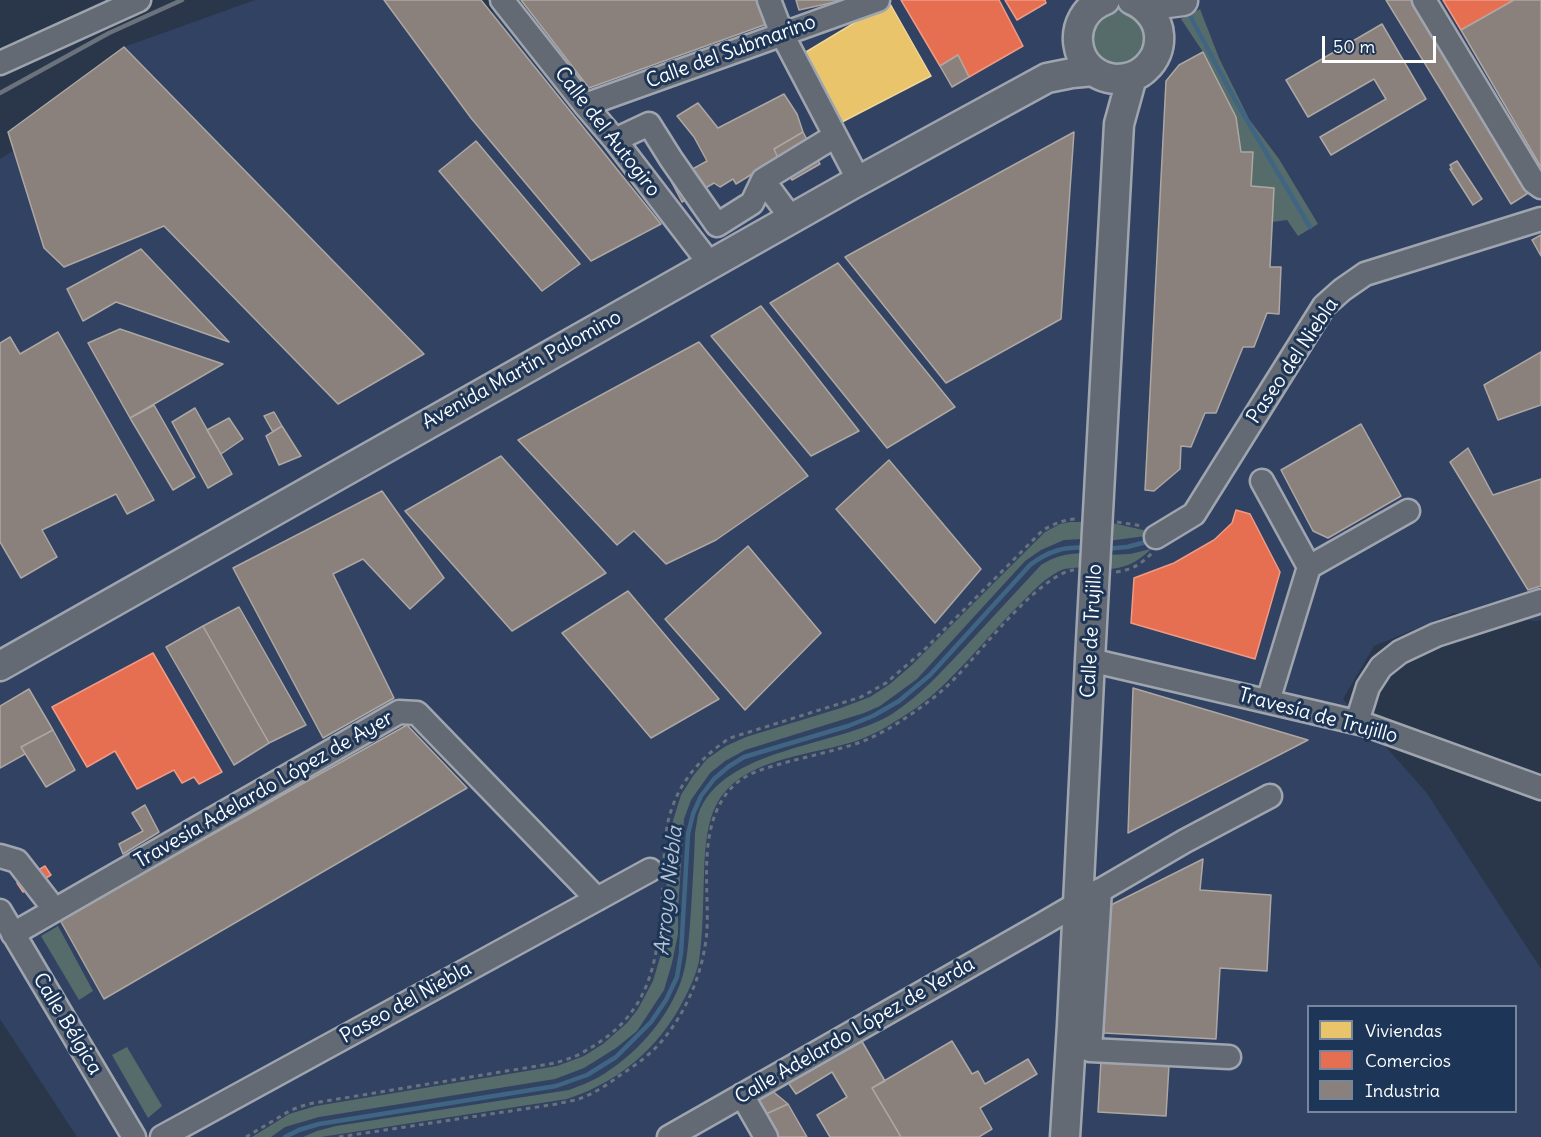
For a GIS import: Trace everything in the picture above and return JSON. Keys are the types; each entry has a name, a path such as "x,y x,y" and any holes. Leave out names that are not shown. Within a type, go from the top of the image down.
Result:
{"main road":[{"path":"1104,0 1083,17 1078,41 1085,63 1112,76 1143,71 1153,61 1158,49 1159,36 1145,12 1184,1"},
{"name":"Avenida Martín Palomino","path":"1047,78 1078,41"},
{"name":"Avenida Martín Palomino","path":"0,666 711,264 1047,78 1072,73 1112,76"},
{"name":"Calle de Trujillo","path":"1065,1137 1089,896 1090,660 1119,124 1112,76"}],"street":[{"path":"0,63 140,0"},
{"name":"Calle del Autogiro","path":"502,0 711,264"},
{"path":"769,0 782,34 859,181"},
{"name":"Calle del Submarino","path":"585,105 878,0"},
{"path":"1424,0 1534,182 1541,187"},
{"path":"615,140 649,124 717,225"},
{"path":"692,241 752,203 763,180 836,136"},
{"path":"634,166 671,159"},
{"path":"763,180 792,219"},
{"name":"Paseo del Niebla","path":"1156,537 1194,514 1324,306 1342,290 1365,274 1541,219"},
{"path":"1262,481 1309,567"},
{"path":"1268,701 1309,567 1408,511"},
{"path":"1357,722 1368,687 1381,667 1400,652 1436,635 1541,601"},
{"name":"Travesía de Trujillo","path":"1090,660 1357,722 1541,788"},
{"name":"Travesía Adelardo López de Ayer","path":"14,934 399,712 417,713 597,899"},
{"name":"Calle Adelardo López de Yerda","path":"669,1137 1185,841 1270,796"},
{"path":"0,856 17,861 54,910"},
{"name":"Paseo del Niebla","path":"162,1137 597,899 659,870"},
{"path":"1089,896 1090,1050 1229,1057"},
{"name":"Calle Bélgica","path":"0,911 134,1137"},
{"path":"742,1095 766,1137"}],"path":[{"path":"246,1137 291,1110 308,1104 555,1063 584,1052 608,1037 629,1017 648,981 653,966 658,944 659,870 666,834 672,807 682,786 697,764 713,749 730,738 861,697 886,683 923,651 1043,530 1056,523 1071,519 1148,527 1154,525 1159,547 1142,563 1129,571 1078,569 1066,571 1043,586 1000,628 957,677 925,705 898,723 854,744 758,770 740,779 728,791 719,804 712,825 708,853 706,931 702,967 677,1019 661,1042 639,1062 609,1084 580,1098 568,1101 339,1137"}],"shaded area":[{"path":"255,0 384,0 414,40 526,0 1541,0 1541,620 1454,613 1374,646 1343,699 1426,792 1541,969 1541,1137 77,1137 0,1019 0,159 134,76 193,118 124,47"}],"green space":[{"path":"1112,7 1130,10 1149,32 1141,59 1113,68 1095,58 1089,27"},
{"path":"1200,9 1219,58 1249,119 1279,159 1318,224 1298,236 1287,220 1272,222 1274,188 1251,186 1253,152 1241,152 1236,117 1203,52 1181,19"},
{"path":"1085,522 1083,539 1064,540 1041,550 1025,561 917,679 880,706 745,750 710,773 691,800 684,819 678,934 664,990 637,1031 616,1048 584,1068 555,1079 319,1117 285,1127 271,1137 252,1137 289,1114 316,1106 557,1066 584,1056 603,1044 627,1023 638,1009 653,981 664,944 668,847 672,824 681,795 707,759 726,746 746,737 841,708 870,697 890,684 912,665 1045,532 1060,524"},
{"path":"1108,522 1152,532 1153,535 1108,541"},
{"path":"1151,549 1131,564 1105,569 1106,555 1130,554"},
{"path":"1083,553 1082,567 1064,569 1039,585 944,685 916,708 864,738 785,759 750,772 724,793 713,811 708,832 699,961 690,988 666,1029 656,1041 646,1052 610,1080 567,1099 321,1137 303,1137 336,1126 569,1090 596,1079 612,1069 636,1049 657,1025 680,984 688,948 696,824 698,815 711,792 731,775 756,762 869,725 892,714 913,699 940,673 1041,565 1061,556"},
{"path":"58,926 93,991 79,1000 41,936"},
{"path":"127,1047 162,1106 148,1118 112,1055"}],"building: Viviendas":[{"path":"889,2 931,76 842,122 806,52"}],"building: Comercios":[{"path":"901,0 999,0 1023,46 969,77 958,55 940,66"},
{"path":"1005,0 1045,0 1046,3 1017,20"},
{"path":"1443,0 1514,0 1461,30"},
{"path":"1236,510 1250,514 1280,572 1255,659 1131,623 1134,578 1174,563 1214,540 1232,523"},
{"path":"153,653 222,772 199,784 194,777 182,783 174,770 137,789 115,751 87,767 52,707"},
{"path":"45,866 51,875 23,892 17,883"}],"building: Industria":[{"path":"384,0 481,0 661,224 591,261 471,118"},
{"path":"521,0 757,0 767,24 589,88"},
{"path":"796,0 844,0 799,10"},
{"path":"1386,0 1417,0 1533,190 1511,204"},
{"path":"1514,0 1541,0 1541,167 1461,30"},
{"path":"1382,24 1426,99 1331,155 1320,137 1386,99 1374,79 1308,117 1286,80"},
{"path":"124,47 424,354 338,404 164,226 64,267 44,248 8,132"},
{"path":"1203,52 1236,117 1241,152 1253,152 1251,186 1274,188 1270,267 1281,267 1279,314 1267,313 1254,347 1243,347 1216,413 1205,413 1191,447 1181,446 1180,469 1154,491 1145,490 1166,81 1179,65"},
{"path":"958,55 969,77 952,87 940,66"},
{"path":"784,94 797,114 803,132 774,149 778,158 736,184 733,179 720,187 714,183 682,202 671,181 707,161 694,137 677,116 698,103 718,128"},
{"path":"803,132 820,164 792,180 774,149"},
{"path":"1074,132 1061,319 946,383 845,257"},
{"path":"476,141 580,264 542,291 439,171"},
{"path":"1457,161 1482,199 1473,205 1450,169 1452,169 1450,165"},
{"path":"1541,235 1541,256 1532,240"},
{"path":"141,249 229,342 116,302 83,321 67,289"},
{"path":"838,263 955,407 887,448 770,303"},
{"path":"761,306 859,431 811,456 711,336"},
{"path":"120,329 223,364 130,418 88,343"},
{"path":"58,332 154,500 127,514 116,494 42,530 57,557 21,578 0,542 0,343 10,337 20,354"},
{"path":"699,342 808,476 716,540 666,564 634,531 617,545 518,440"},
{"path":"1541,352 1541,405 1498,420 1484,385"},
{"path":"154,405 195,477 173,490 130,418"},
{"path":"195,408 232,474 208,488 172,422"},
{"path":"274,412 282,426 273,432 264,416"},
{"path":"229,418 243,439 221,454 207,430"},
{"path":"1361,424 1401,496 1328,538 1313,531 1281,470"},
{"path":"282,426 301,456 279,465 266,436"},
{"path":"1468,448 1493,495 1541,479 1541,586 1528,590 1450,462"},
{"path":"501,456 606,573 512,631 405,511"},
{"path":"889,460 981,569 935,623 836,509"},
{"path":"382,491 444,578 410,609 363,559 333,574 394,698 323,738 233,568"},
{"path":"748,546 821,633 745,710 665,619"},
{"path":"628,591 719,699 651,738 562,633"},
{"path":"239,607 306,725 269,743 203,626"},
{"path":"203,626 269,743 234,765 166,647"},
{"path":"1133,688 1308,740 1128,833"},
{"path":"29,689 53,730 21,747 25,754 0,768 0,706"},
{"path":"407,725 467,788 104,999 60,920"},
{"path":"53,730 75,770 46,787 21,747"},
{"path":"145,805 159,832 123,854 119,844 143,831 132,813"},
{"path":"1203,859 1200,890 1271,895 1267,971 1220,968 1216,1039 1104,1033 1109,906"},
{"path":"860,1038 885,1081 872,1088 901,1137 830,1137 817,1115 847,1097 832,1072 796,1094 787,1081"},
{"path":"952,1041 972,1074 978,1071 985,1084 1028,1059 1037,1074 980,1108 992,1129 979,1137 901,1137 872,1088"},
{"path":"1101,1060 1169,1065 1166,1116 1098,1112"},
{"path":"770,1089 788,1104 766,1114 757,1097"},
{"path":"788,1104 807,1137 779,1137 766,1114"}],"waterway":[{"path":"1187,10 1235,100 1310,227"},
{"name":"Arroyo Niebla","path":"1105,549 1127,547 1150,541"},
{"name":"Arroyo Niebla","path":"285,1137 319,1124 556,1086 587,1075 616,1057 651,1022 666,1000 677,977 681,953 688,834 701,796 714,779 744,757 848,726 873,716 899,701 930,675 1030,565 1043,556 1057,551 1088,548"}],"railway":[{"path":"0,93 109,33 182,0"}]}
